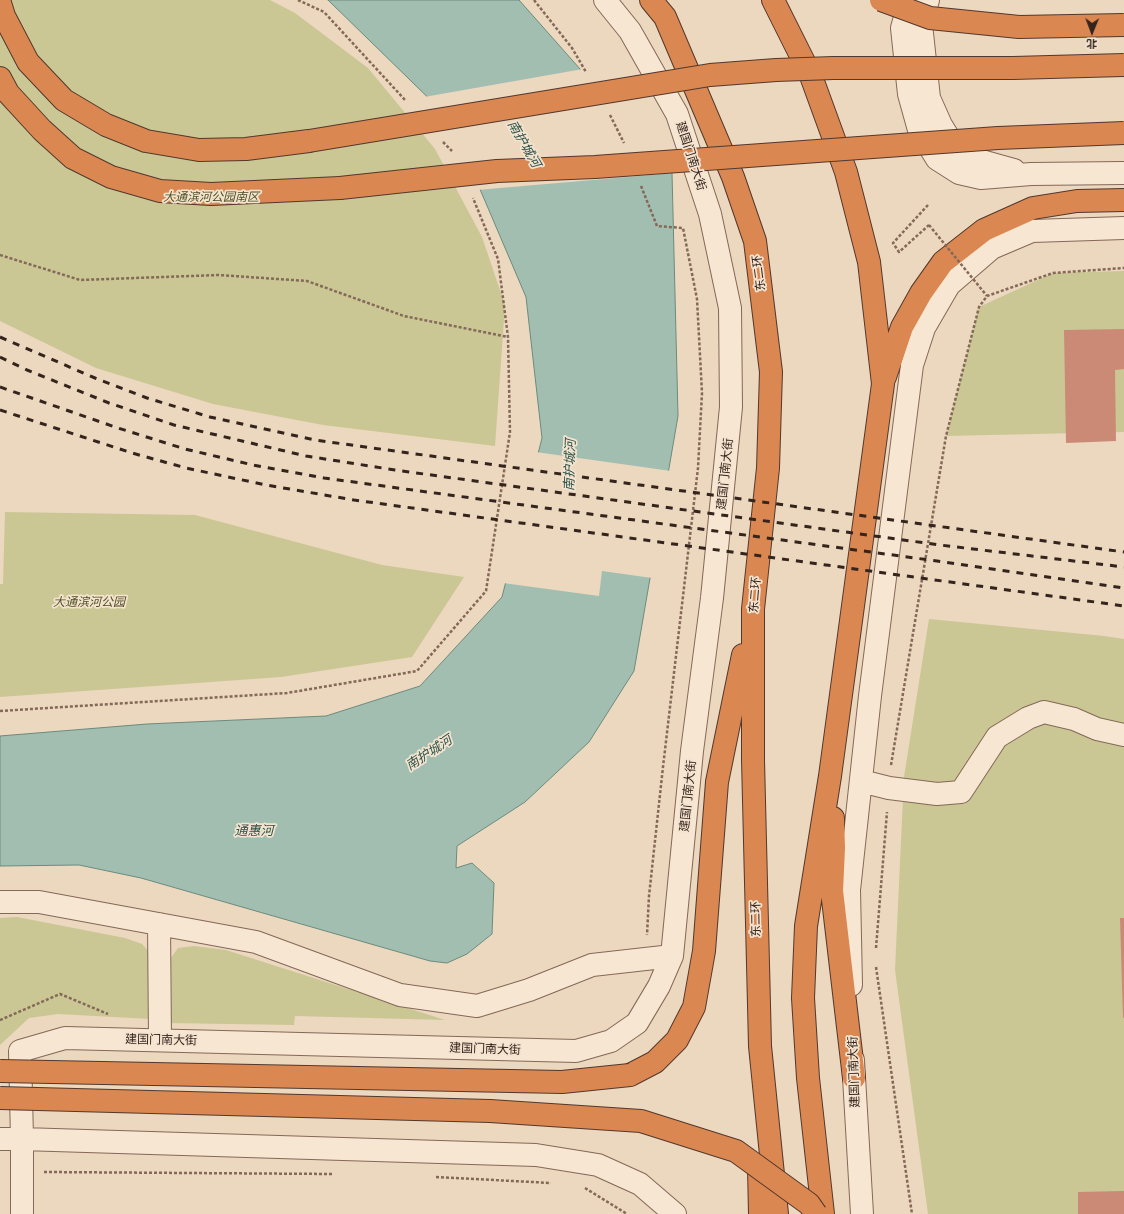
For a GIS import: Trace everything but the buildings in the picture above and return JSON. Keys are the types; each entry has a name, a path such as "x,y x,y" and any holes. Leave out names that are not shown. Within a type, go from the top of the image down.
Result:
{"highway":[{"name":"东二环","path":"651,0 665,17 733,177 755,241 771,372 768,468 753,609 753,768 760,1046 777,1214"},
{"path":"774,0 811,76 846,172 870,262 883,384"},
{"path":"881,0 930,18 1019,27 1124,25"},
{"path":"0,3 4,16 28,62 64,100 106,125 146,141 200,150 246,149 309,141 710,75 776,70 833,68 1013,68 1124,65"},
{"path":"0,78 8,93 42,130 73,158 111,177 160,191 211,194 340,188 497,171 595,167 998,138 1124,133"},
{"path":"823,1214 808,1078 802,998 806,926 830,776 883,384 902,327 921,293 943,262 984,230 1033,208 1077,201 1124,200"},
{"path":"0,1071 562,1082 630,1075 655,1062 677,1040 694,1007 704,951 717,782 753,609"},
{"path":"830,776 834,848 832,891 854,1078"},
{"path":"760,1046 758,1112 760,1214"},
{"path":"0,1098 490,1111 641,1121 736,1151 809,1204 816,1214"}],"street":[{"name":"建国门南大街","path":"22,1139 20,1051 65,1038 160,1039 576,1051 610,1041 637,1023 659,986 672,956 692,750 712,598 731,407 730,308 710,214 677,114 630,31 605,0"},
{"path":"910,0 902,28 909,94 919,130 937,159 959,173 981,178 1031,174 1124,173"},
{"path":"928,0 921,24 929,98 941,125 954,146 971,158 1031,174"},
{"name":"建国门南大街","path":"862,1214 854,1078 849,890 912,365 924,328 949,285 992,248 1032,231 1124,228"},
{"path":"861,781 889,788 937,794 961,792 997,737 1028,718 1044,712 1074,719 1097,729 1124,735"},
{"path":"0,902 39,902 256,942 400,995 477,1006 529,990 592,965 672,956"},
{"path":"159,924 160,1039"},
{"path":"0,1139 536,1155 598,1165 640,1184 674,1214"},
{"path":"22,1139 22,1214"}],"path":[{"path":"298,0 324,12 408,103"},
{"path":"534,0 572,48 588,76"},
{"path":"607,109 625,144"},
{"path":"439,137 455,155"},
{"path":"640,181 657,226 684,228 697,299 702,393 696,484 648,896 646,959"},
{"path":"0,711 287,693 417,671 486,591 510,432 508,337 498,259 472,196"},
{"path":"928,205 893,243 900,252 929,225 987,296"},
{"path":"0,255 80,280 219,275 307,281 404,316 508,337"},
{"path":"875,951 889,788 946,436 979,307 987,296 1053,273 1124,268"},
{"path":"875,959 912,1214"},
{"path":"0,1020 60,994 115,1017"},
{"path":"22,1170 47,1172 339,1174"},
{"path":"432,1177 555,1183"},
{"path":"582,1186 627,1214"}],"green space":[{"name":"大通滨河公园南区","path":"0,0 270,0 295,13 368,68 435,149 482,237 505,305 495,446 323,425 213,404 96,368 0,321"},
{"path":"1124,271 1124,432 946,436 979,307 1053,273"},
{"name":"大通滨河公园","path":"5,512 195,515 382,565 464,577 412,657 281,677 0,697 0,584 3,584"},
{"path":"929,619 1124,639 1124,1214 928,1214 895,970 904,777"},
{"path":"17,917 125,938 142,944 152,955 150,1019 58,1014 29,1018 0,1045 0,918"},
{"path":"194,946 226,950 445,1020 295,1016 294,1025 167,1023 168,962 178,948"}],"water":[{"path":"328,0 519,0 672,173 678,416 634,671 589,742 525,802 457,846 456,868 472,863 494,883 492,934 467,954 447,963 430,961 141,878 79,865 0,866 0,736 147,724 326,716 420,686 502,597 542,438 526,297 450,119"}],"pier":[{"path":"583,69 674,173 477,190 448,121 424,97"},
{"path":"536,452 671,471 652,578 602,571 599,596 503,583"}],"railway":[{"path":"0,337 95,378 147,398 210,417 315,440 1124,552"},
{"path":"0,357 27,370 109,403 174,425 306,456 395,470 940,545 1124,567"},
{"path":"0,387 118,428 185,449 253,465 324,478 937,561 1124,588"},
{"path":"0,410 132,453 186,468 266,485 354,500 1124,606"}],"water label":[{"name":"南护城河","path":"524,144"},
{"name":"南护城河","path":"570,465"},
{"name":"南护城河","path":"429,753"},
{"name":"通惠河","path":"254,831"}]}
